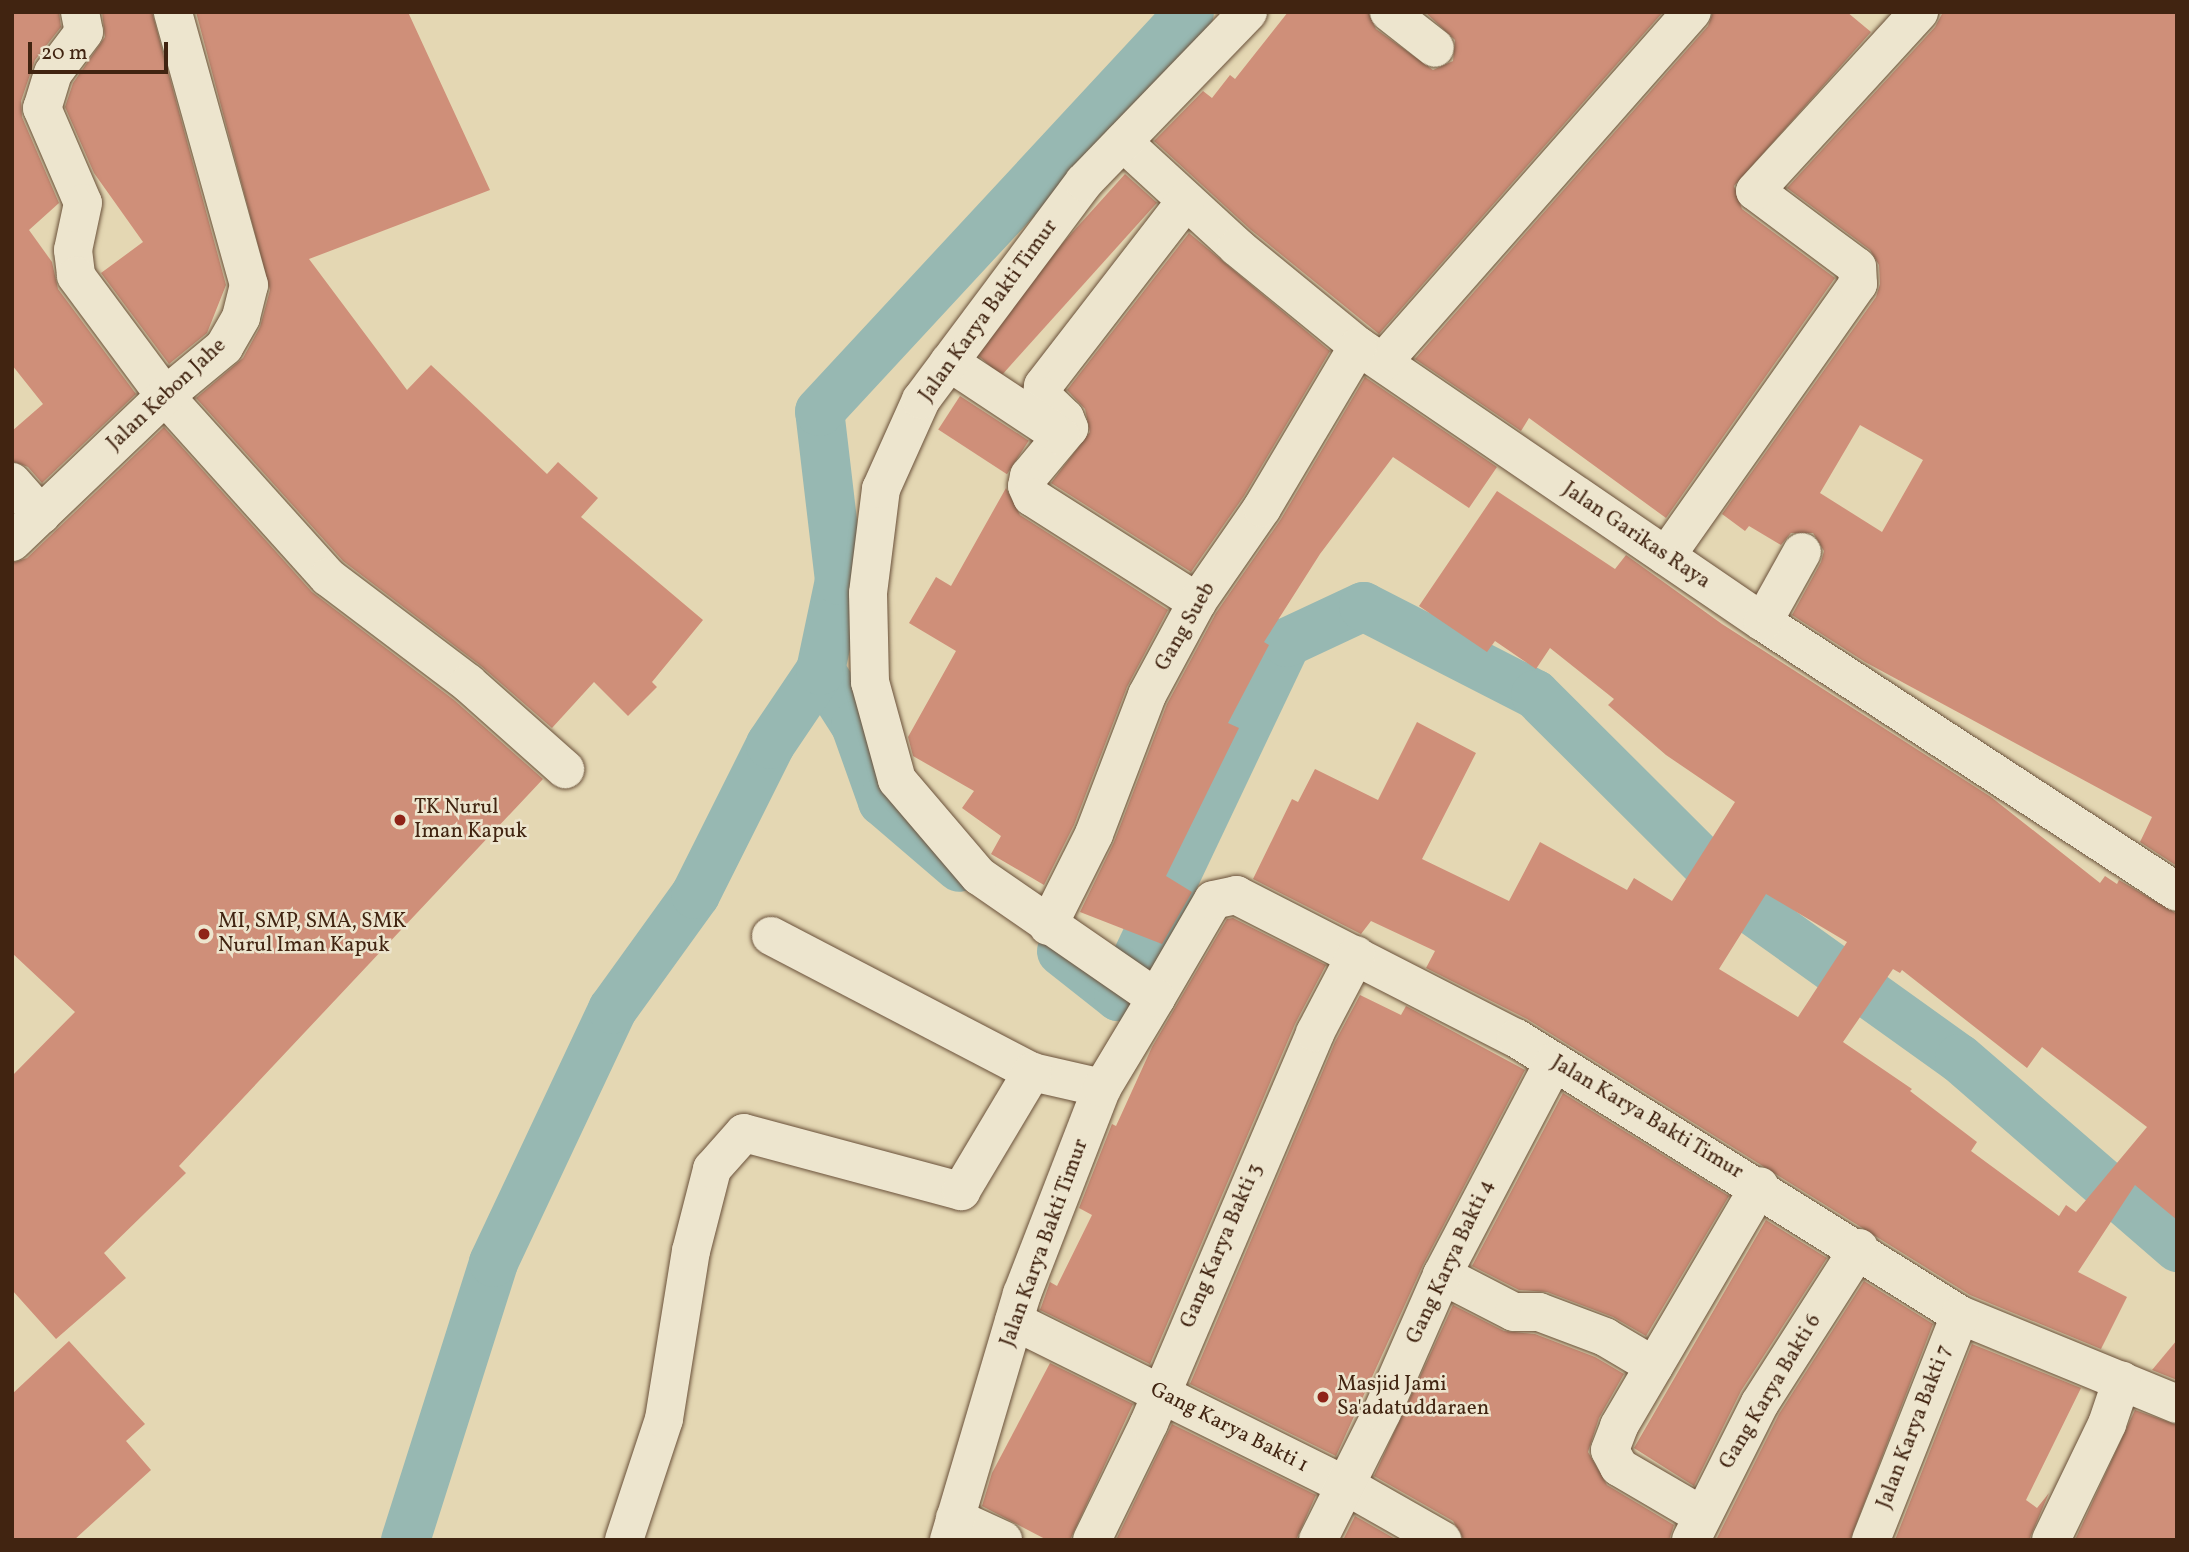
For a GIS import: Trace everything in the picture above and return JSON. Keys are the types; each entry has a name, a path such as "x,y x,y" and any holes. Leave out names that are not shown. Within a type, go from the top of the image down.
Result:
{"street":[{"path":"80,12 85,32 54,73 42,108 83,203 71,265 165,396 328,577 468,683 565,769"},
{"name":"Jalan Kebon Jahe","path":"12,542 165,396 224,347 241,317 249,285 173,12"},
{"name":"Jalan Karya Bakti Timur","path":"1149,994 979,876 897,780 870,682 868,593 881,489 922,400 1084,182 1248,12"},
{"path":"1389,12 1435,48"},
{"name":"Gang Sueb","path":"1048,926 1094,834 1147,695 1197,601 1370,354 1692,12"},
{"path":"1665,556 1858,284 1857,267 1755,191 1919,12"},
{"name":"Jalan Garikas Raya","path":"1123,142 1185,202 1370,354 1763,622 1918,713 2177,892"},
{"path":"1185,202 1043,386 1042,396 1067,420 1069,428 1027,481 1032,497 1197,601"},
{"path":"949,362 1062,437"},
{"path":"12,482 41,515"},
{"path":"1763,622 1802,552"},
{"name":"Jalan Karya Bakti Timur","path":"952,1529 1014,1321 1102,1088 1149,994 1220,895 1236,895 1356,955 1554,1062 1859,1248 1960,1315 2177,1404"},
{"path":"771,936 1031,1072 1102,1088"},
{"name":"Gang Karya Bakti 3","path":"1092,1540 1160,1392 1315,1033 1356,955"},
{"name":"Gang Karya Bakti 4","path":"1318,1540 1442,1275 1554,1062"},
{"path":"624,1540 664,1419 691,1251 712,1169 744,1133 961,1191 1031,1072"},
{"path":"1696,1527 1619,1467 1610,1455 1612,1438 1759,1186"},
{"name":"Gang Karya Bakti 6","path":"1696,1527 1760,1403 1859,1248"},
{"path":"1442,1275 1514,1312 1539,1312 1605,1337 1654,1366"},
{"name":"Jalan Karya Bakti 7","path":"1871,1540 1960,1315"},
{"name":"Gang Karya Bakti 1","path":"1014,1321 1345,1485 1442,1540"},
{"path":"2051,1540 2107,1424 2122,1380"},
{"path":"952,1529 1003,1540"}],"building":[{"path":"12,12 59,12 61,27 35,60 21,101 22,117 59,203 29,230 52,262 58,289 136,394 42,483 28,467 12,461 12,431 43,404 12,365"},
{"path":"102,12 152,12 226,285 207,333 169,364 101,273 143,242 94,173 65,107 73,83 105,37"},
{"path":"196,12 408,12 490,190 309,259 407,390 431,365 547,474 558,462 598,498 581,517 703,620 652,682 657,687 628,716 594,682 552,728 481,666 343,561 196,398 243,358 260,327 270,290"},
{"path":"1288,12 1368,12 1376,29 1433,70 1453,61 1455,40 1425,12 1663,12 1379,334 1251,230 1154,141 1203,91 1212,98 1230,75 1235,79"},
{"path":"1713,12 1847,12 1871,32 1734,186 1742,209 1835,278 1666,518 1529,418 1521,431 1415,359 1708,26"},
{"path":"1943,12 2177,12 2177,866 2140,842 2152,817 1865,662 1792,615 1821,562 1824,551 1813,533 1791,533 1781,545 1749,526 1745,531 1722,514 1876,297 1880,284 1879,265 1870,250 1787,188 1935,27","holes":["1860,425 1923,460 1882,532 1820,493"]},
{"path":"1125,174 1157,203 1001,376 969,347"},
{"path":"1189,233 1330,351 1244,496 1191,572 1051,483 1090,432 1085,409 1067,390"},
{"path":"1365,377 1497,467 1469,508 1393,457 1320,554 1264,642 1269,645 1228,723 1239,728 1166,876 1192,892 1162,944 1080,912 1114,842 1167,704 1216,613 1281,519"},
{"path":"960,396 1029,441 1007,474 938,430"},
{"path":"164,427 312,592 454,700 543,779 179,1166 186,1173 104,1253 126,1278 56,1339 12,1290 12,1076 75,1012 12,953 12,563 27,558"},
{"path":"1006,488 1020,515 1168,610 1127,687 1074,825 1044,885 991,854 1001,836 962,808 974,791 913,756 908,737 956,651 909,623 936,577 951,586"},
{"path":"1497,491 1615,569 1626,555 1722,624 1991,797 2100,883 2105,876 2117,884 2119,880 2177,914 2177,1220 2135,1185 2078,1272 2127,1297 2101,1349 1970,1295 1527,1019 1426,968 1435,951 1371,921 1361,934 1253,879 1292,799 1298,802 1315,769 1378,800 1417,722 1476,753 1422,859 1509,901 1540,842 1627,890 1634,878 1672,901 1735,802 1666,755 1608,705 1614,699 1550,648 1536,669 1495,641 1487,652 1419,606","holes":["1766,894 1847,942 1798,1017 1719,969","1893,969 1900,973 1902,970 2027,1068 2042,1047 2147,1127 2076,1212 2066,1205 2059,1216 1971,1151 1977,1142 1910,1091 1912,1089 1843,1042"]},
{"path":"1233,918 1326,965 1295,1024 1150,1364 1040,1310 1050,1282 1057,1286 1092,1215 1079,1208 1112,1124 1116,1126 1152,1047 1227,919"},
{"path":"1360,995 1401,1015 1406,1006 1525,1070 1423,1265 1336,1456 1190,1384 1335,1042"},
{"path":"1563,1093 1729,1196 1646,1336 1613,1317 1547,1292 1519,1290 1472,1266"},
{"path":"1766,1220 1827,1258 1741,1391 1694,1486 1634,1448"},
{"path":"1864,1281 1933,1324 1850,1540 1716,1540 1779,1414"},
{"path":"1453,1305 1504,1331 1535,1334 1595,1357 1624,1374 1599,1418 1588,1452 1607,1485 1674,1525 1669,1540 1464,1540 1453,1521 1374,1476"},
{"path":"2177,1340 2177,1380 2152,1370"},
{"path":"69,1341 145,1424 126,1441 151,1470 74,1540 12,1540 12,1394"},
{"path":"1972,1344 2081,1388 2026,1500 2037,1508 2049,1493 2029,1540 1895,1540"},
{"path":"1050,1363 1133,1404 1070,1540 1047,1540 982,1506 992,1473"},
{"path":"2135,1410 2177,1425 2177,1540 2075,1540"},
{"path":"1172,1424 1316,1495 1296,1540 1116,1540"},
{"path":"1355,1516 1397,1540 1343,1540"}],"waterway":[{"path":"405,1540 493,1262 612,1009 695,894 770,744 820,670 839,580 819,411 1189,12"},
{"path":"1061,951 1118,996 1286,642 1363,606 1535,694 1752,910 1959,1058 2177,1247"},
{"path":"820,670 855,725 882,801 959,867"}],"place":[{"name":"TK Nurul Iman Kapuk","path":"400,820"},
{"name":"MI, SMP, SMA, SMK Nurul Iman Kapuk","path":"204,934"},
{"name":"Masjid Jami Sa'adatuddaraen","path":"1323,1397"}]}
